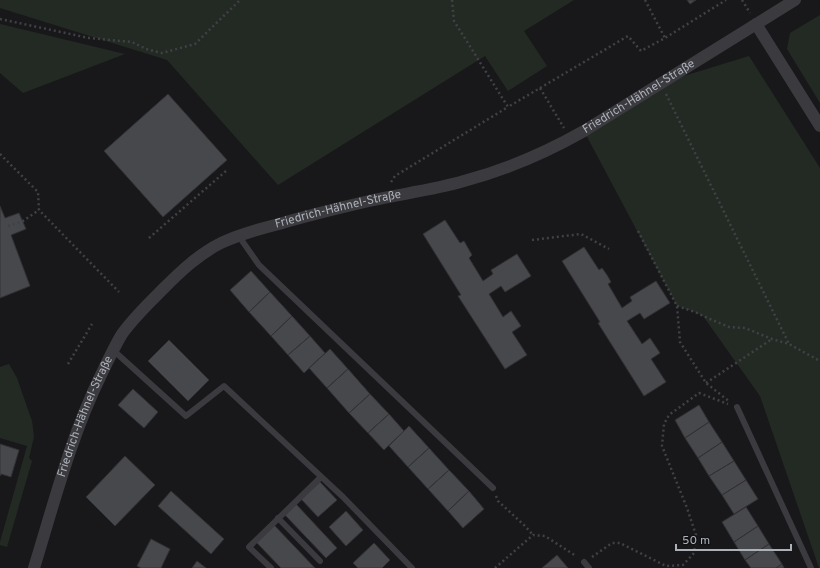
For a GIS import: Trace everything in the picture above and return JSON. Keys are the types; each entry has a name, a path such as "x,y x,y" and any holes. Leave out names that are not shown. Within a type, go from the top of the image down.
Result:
{"street":[{"name":"Friedrich-Hähnel-Straße","path":"34,568 66,463 89,400 113,350 134,319 180,272 199,256 238,235 324,211 473,178 528,158 571,138 795,0"},
{"path":"756,24 820,126"}],"lane":[{"path":"238,235 259,265 493,488"},
{"path":"113,350 186,416 224,386 343,496 412,568"},
{"path":"737,407 812,568"},
{"path":"271,568 249,547 322,477"},
{"path":"278,518 320,561"},
{"path":"584,562 589,568"}],"path":[{"path":"0,19 89,38 132,42 146,49 162,53 195,44 240,0"},
{"path":"452,0 454,21 508,107"},
{"path":"646,0 665,38"},
{"path":"380,198 395,176 628,36 641,52 726,0"},
{"path":"661,83 789,344"},
{"path":"540,88 571,138"},
{"path":"0,154 38,192 39,210 119,292"},
{"path":"150,238 226,171"},
{"path":"8,226 23,221 39,210"},
{"path":"638,231 677,306 680,342 706,383 737,407"},
{"path":"532,240 581,234 609,249"},
{"path":"677,306 729,327 745,328 789,344 820,361"},
{"path":"68,364 92,324"},
{"path":"706,383 772,339"},
{"path":"493,488 498,501 533,535 545,536 584,562 612,543 620,543 666,566 684,565 694,552 696,536 687,508 662,446 664,424 669,415 699,394 737,407"},
{"path":"495,568 533,535"}],"shaded area":[{"path":"0,0 574,0 524,31 547,66 508,91 485,56 278,185 167,60 0,8"},
{"path":"820,15 820,103 787,49 790,33"},
{"path":"0,24 125,54 23,93 0,73"},
{"path":"749,56 820,168 820,568 760,396 703,316 677,306 584,131 661,83"},
{"path":"9,364 17,378 32,421 34,437 29,458 32,461 7,547 0,545 0,542 27,446 0,438 0,367"}],"building":[{"path":"687,0 696,0 690,4"},
{"path":"168,94 227,160 163,217 104,151"},
{"path":"0,206 5,218 19,213 26,229 11,235 30,286 0,298"},
{"path":"445,220 460,243 464,241 472,255 469,258 483,281 493,274 491,270 517,254 531,276 505,292 501,286 489,294 503,317 511,311 521,326 512,332 527,355 505,369 458,296 461,295 423,234"},
{"path":"584,247 599,270 602,268 607,275 611,282 608,284 622,308 632,301 630,297 656,281 670,303 644,319 640,313 627,321 642,344 650,338 660,353 651,359 666,382 644,396 598,323 600,322 562,261"},
{"path":"251,271 270,292 249,312 230,290"},
{"path":"270,292 292,316 271,336 249,312"},
{"path":"292,316 310,336 288,355 271,336"},
{"path":"310,336 325,353 304,373 288,355"},
{"path":"169,340 209,380 188,401 148,361"},
{"path":"330,349 348,369 327,388 309,368"},
{"path":"348,369 370,394 349,413 327,388"},
{"path":"133,389 158,412 144,428 118,405"},
{"path":"370,394 389,414 368,433 349,413"},
{"path":"699,405 709,422 685,438 675,420"},
{"path":"389,414 404,431 384,450 368,433"},
{"path":"709,422 722,442 698,458 685,438"},
{"path":"409,426 429,448 408,467 389,446"},
{"path":"722,442 734,461 709,476 698,458"},
{"path":"0,444 19,450 11,477 1,474 0,476"},
{"path":"429,448 449,470 428,489 408,467"},
{"path":"125,456 155,485 115,526 86,497"},
{"path":"734,461 746,480 722,495 709,476"},
{"path":"449,470 469,491 448,511 428,489"},
{"path":"746,480 758,499 734,514 722,495"},
{"path":"320,482 337,500 318,517 301,499"},
{"path":"171,491 224,539 211,554 158,506"},
{"path":"469,491 484,509 463,528 448,511"},
{"path":"296,504 337,548 326,558 285,515"},
{"path":"746,507 758,526 734,542 722,522"},
{"path":"346,511 363,530 346,546 329,527"},
{"path":"274,525 315,568 281,568 256,542"},
{"path":"758,526 769,544 745,560 734,542"},
{"path":"151,539 170,549 161,568 141,568 137,566"},
{"path":"374,543 390,560 382,568 358,568 353,563"},
{"path":"769,544 782,564 776,568 751,568 745,560"},
{"path":"557,555 568,568 542,568"},
{"path":"197,561 206,568 192,568"},
{"path":"782,564 784,568 776,568"}]}
